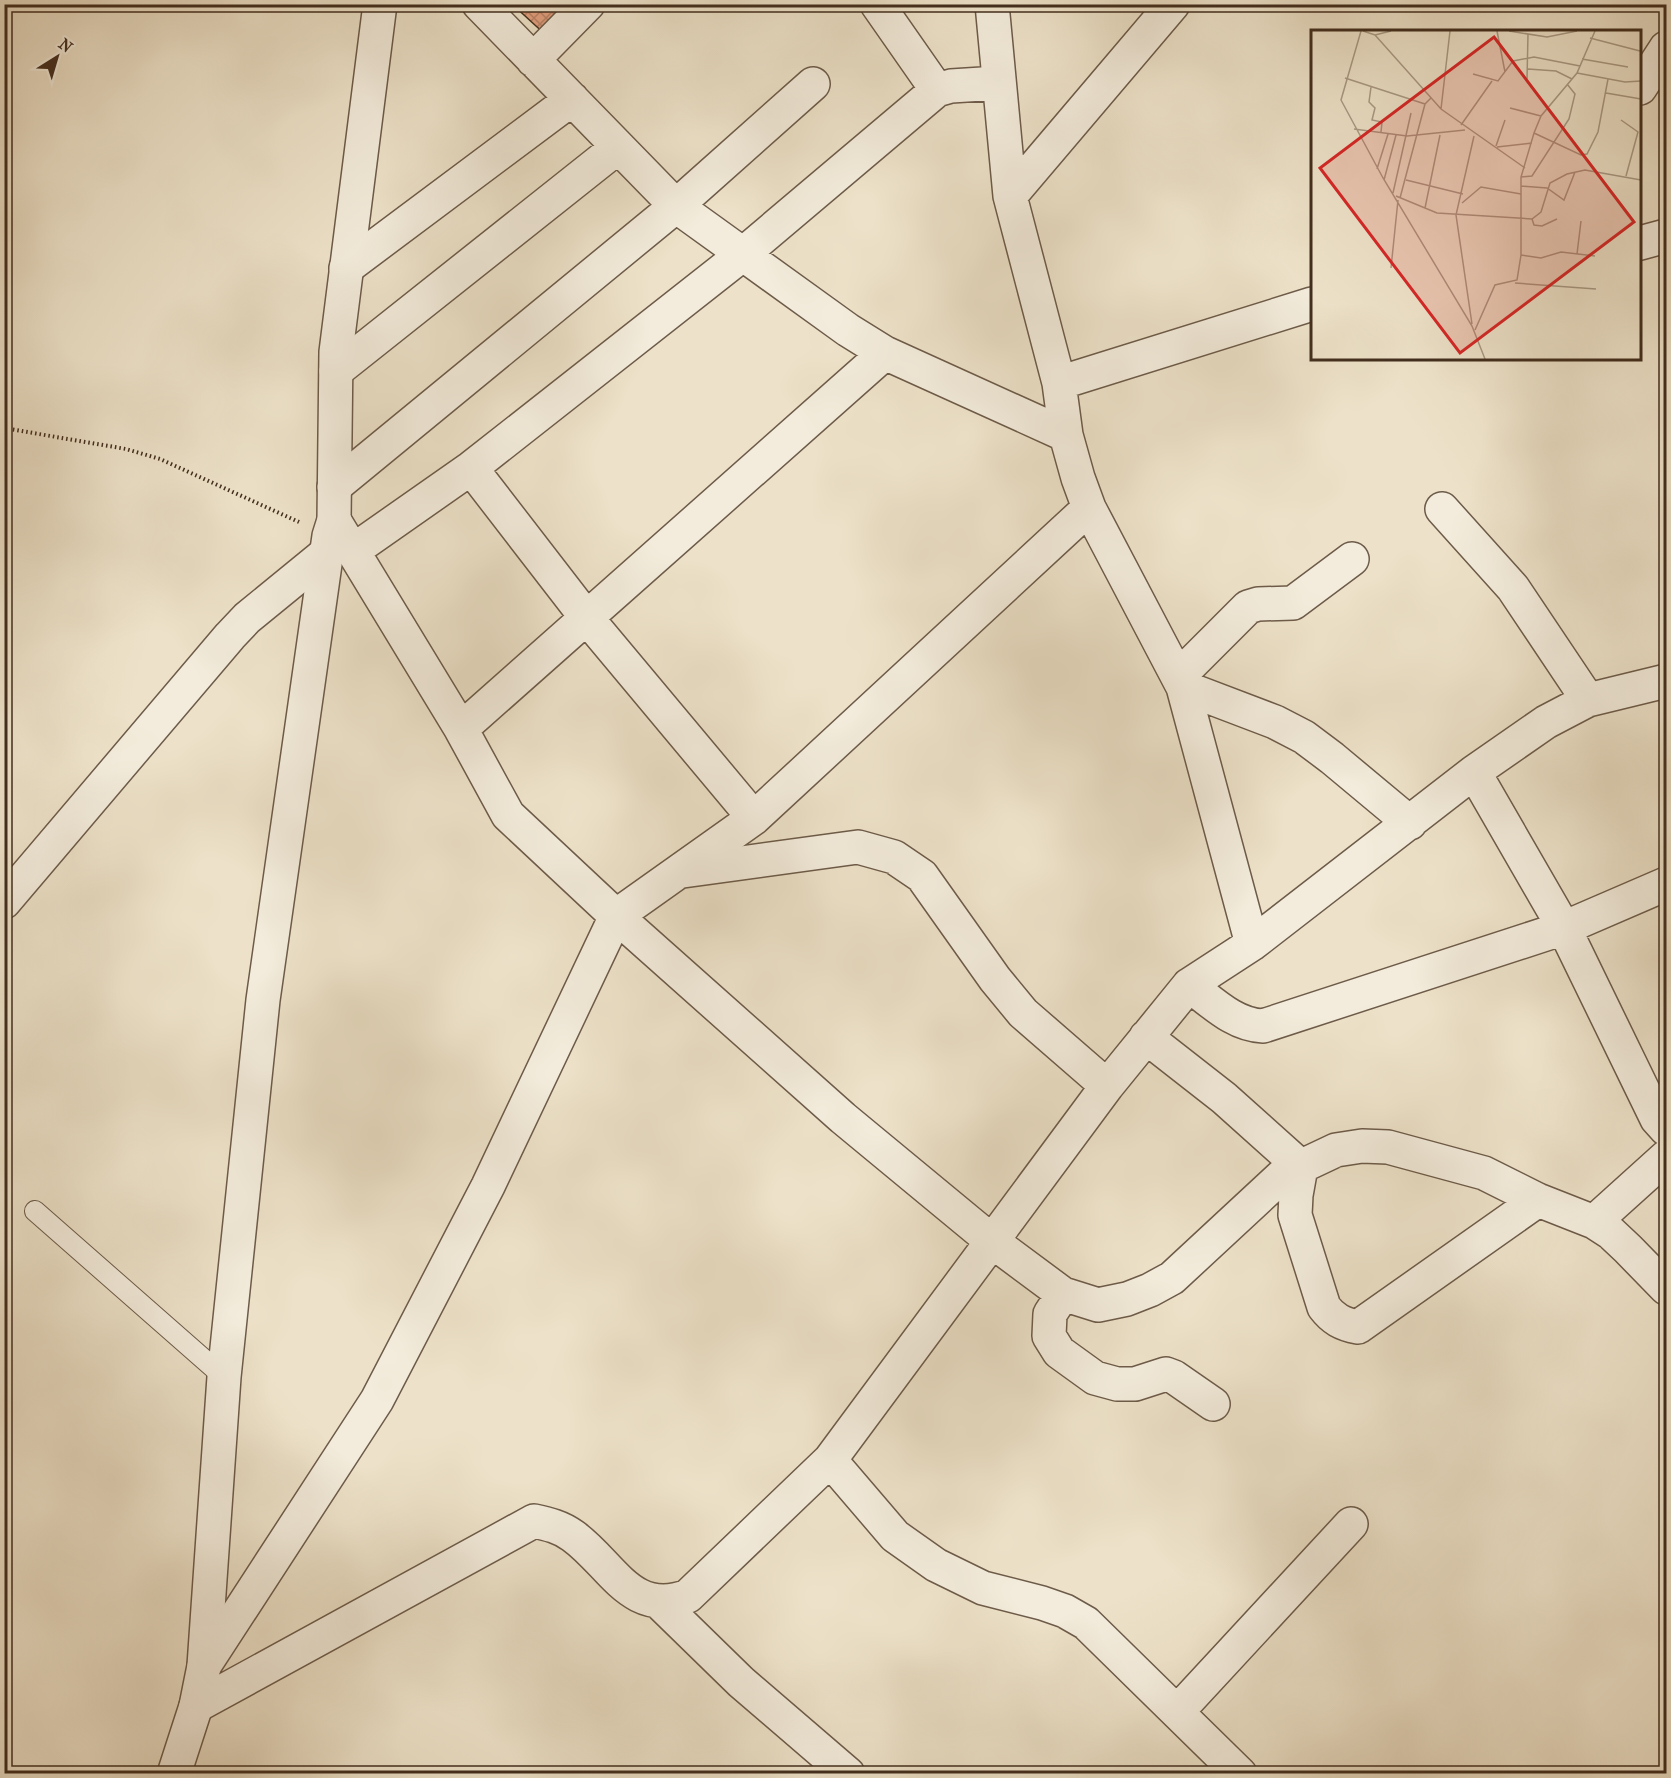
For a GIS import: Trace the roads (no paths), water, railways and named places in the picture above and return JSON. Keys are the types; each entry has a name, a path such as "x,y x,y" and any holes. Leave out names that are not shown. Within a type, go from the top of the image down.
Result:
{"street":[{"path":"174,1773 196,1706 204,1666 224,1377 263,1000 336,539 334,487 336,352 380,4"},
{"path":"479,4 676,206 848,330 885,353 1066,435"},
{"path":"533,60 588,4"},
{"path":"877,4 937,90"},
{"path":"992,4 1010,196 1059,383 1066,435 1089,508 1180,682 1252,944"},
{"path":"1010,196 1173,4"},
{"path":"1641,86 1666,48"},
{"path":"4,902 230,636 336,539 471,468 743,254 937,90 951,86 998,83"},
{"path":"334,487 676,206 813,84"},
{"path":"346,268 572,99"},
{"path":"336,371 618,147"},
{"path":"1641,243 1666,236"},
{"path":"1059,383 1311,304"},
{"path":"460,729 885,353"},
{"path":"471,468 586,617 754,818"},
{"path":"204,1666 376,1400 488,1186 616,916 754,818 1089,508"},
{"path":"1442,509 1513,588 1588,700"},
{"path":"336,539 460,729 508,815 616,916 843,1118 993,1242 1063,1294 1098,1305 1127,1299 1150,1290 1172,1278 1283,1175 1336,1150 1362,1146 1388,1147 1484,1173 1538,1200 1594,1221 1620,1241 1666,1288"},
{"path":"1180,682 1248,607 1258,604 1293,603 1352,559"},
{"path":"196,1706 534,1521 554,1526 573,1536 636,1596 659,1602 675,1601 688,1596 830,1460 1107,1086 1189,985 1252,944 1474,772 1546,722 1588,700 1666,681"},
{"path":"1180,682 1275,722 1304,737 1410,823"},
{"path":"1474,772 1564,928 1657,1119 1666,1129"},
{"path":"678,872 858,847 894,857 922,876 995,979 1023,1013 1107,1086"},
{"path":"1189,985 1236,1020 1249,1026 1263,1026 1564,928 1666,884"},
{"path":"1146,1037 1224,1098 1300,1167"},
{"path":"1594,1221 1666,1157"},
{"path":"1300,1167 1296,1215 1324,1307 1331,1317 1358,1327 1538,1200"},
{"path":"1063,1294 1050,1314 1048,1336 1059,1352 1095,1378 1117,1384 1135,1384 1166,1374 1213,1404"},
{"path":"830,1460 895,1536 936,1565 983,1588 1042,1603 1065,1611 1086,1623 1240,1773"},
{"path":"1177,1712 1352,1524"},
{"path":"659,1602 741,1682 848,1773"}],"lane":[{"path":"35,1211 224,1377"}]}
